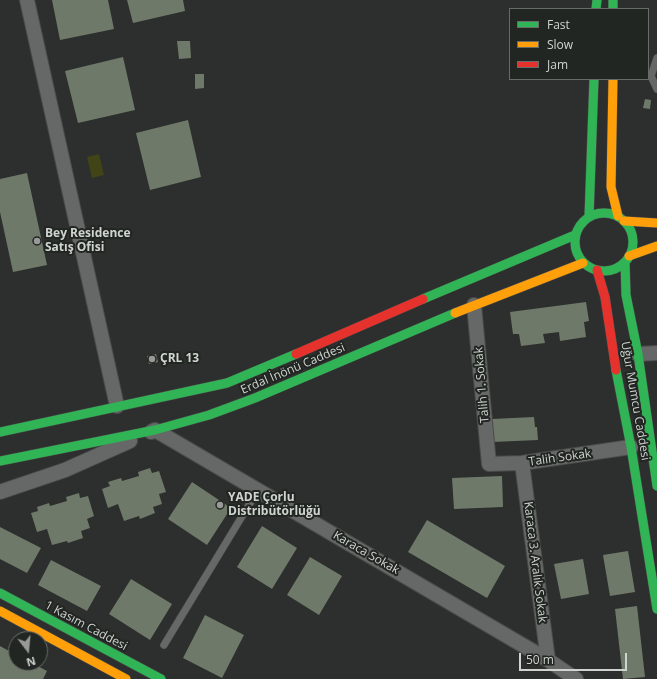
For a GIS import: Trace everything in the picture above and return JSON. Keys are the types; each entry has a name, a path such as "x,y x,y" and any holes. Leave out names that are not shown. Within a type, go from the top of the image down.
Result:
{"main road":[{"path":"589,217 594,80"},
{"path":"613,80 611,187 621,218 632,234 633,241 627,259"},
{"path":"657,223 621,218 611,213 603,212 583,221 575,235 574,242 576,250 583,263 597,270 612,270 627,259 657,246"},
{"name":"Erdal İnönü Caddesi","path":"0,432 227,383 575,235"},
{"name":"Uğur Mumcu Caddesi","path":"627,259 626,295 638,354 655,461 657,486"},
{"name":"Erdal İnönü Caddesi","path":"0,461 155,430 209,415 255,398 474,305 583,263"},
{"name":"Uğur Mumcu Caddesi","path":"597,270 605,298 656,601"},
{"name":"1 Kasım Caddesi","path":"0,593 161,679"},
{"path":"0,611 126,679"}],"street":[{"path":"28,0 117,406"},
{"name":"Talih 1. Sokak","path":"474,305 489,464"},
{"path":"638,354 657,353"},
{"path":"0,492 65,470 155,430"},
{"name":"Karaca Sokak","path":"155,430 548,660 576,679"},
{"name":"Talih Sokak","path":"489,464 522,463 631,447"},
{"name":"Karaca 3. Aralık Sokak","path":"522,463 548,660"}],"lane":[{"path":"657,58 651,76 657,89"},
{"path":"164,645 258,490"}],"green space":[{"path":"99,154 104,175 92,178 87,157"}],"building":[{"path":"52,0 108,0 114,29 60,40"},
{"path":"127,0 183,0 185,11 133,23"},
{"path":"177,41 190,41 191,58 179,59"},
{"path":"123,57 135,110 78,123 65,71"},
{"path":"195,74 204,74 204,88 195,89"},
{"path":"645,99 651,100 650,109 643,108"},
{"path":"188,120 201,177 150,190 136,133"},
{"path":"27,173 47,265 13,272 0,212 0,179"},
{"path":"586,302 589,321 584,322 586,337 560,341 559,332 543,334 545,343 521,346 519,334 513,334 510,312"},
{"name":"ÇRL 13","path":"156,354 158,362 149,364 147,356"},
{"path":"534,417 535,427 537,427 538,440 492,442 492,419"},
{"path":"150,468 152,473 159,471 166,492 159,494 162,504 153,507 155,513 140,519 139,516 124,521 118,504 108,508 102,489 110,486 108,482 121,478 122,481 139,476 138,472"},
{"path":"502,476 503,507 454,509 452,478"},
{"path":"192,482 231,508 207,545 168,519"},
{"path":"79,493 80,498 88,496 94,516 87,519 90,528 81,531 83,538 68,543 67,541 52,545 47,529 37,532 31,513 38,511 37,507 49,503 50,506 67,501 66,497"},
{"path":"427,520 505,566 487,598 408,552"},
{"path":"262,526 297,548 272,589 237,567"},
{"path":"0,527 41,548 27,573 0,559"},
{"path":"628,551 635,592 610,596 603,555"},
{"path":"310,557 342,576 319,615 287,595"},
{"path":"583,559 589,594 561,599 554,564"},
{"path":"51,560 101,586 87,611 38,585"},
{"path":"131,579 172,604 150,640 109,614"},
{"path":"637,606 645,677 623,679 615,609"},
{"path":"205,615 244,635 222,678 183,658"},
{"path":"0,646 8,650 8,671 47,671 43,679 0,679"}],"traffic: fast":[{"path":"596,8 597,0"},
{"path":"613,0 613,8"},
{"path":"589,217 594,80"},
{"path":"598,213 610,213 625,221 633,236 633,242 633,248 625,263 610,271 598,271 583,263 575,248 575,236 583,221 598,213"},
{"path":"423,299 575,235"},
{"path":"625,262 626,295 638,354 657,486"},
{"path":"0,461 155,430 209,415 255,398 455,313"},
{"path":"0,432 227,383 296,354"},
{"path":"616,370 631,447 657,609"},
{"path":"0,593 161,679"}],"traffic: slow":[{"path":"613,80 611,187 618,216"},
{"path":"624,221 657,223"},
{"path":"629,256 657,246"},
{"path":"455,313 583,263"},
{"path":"0,611 126,679"}],"traffic: jam":[{"path":"597,270 605,297 616,370"},
{"path":"296,354 423,299"}],"place":[{"name":"Bey Residence Satış Ofisi","path":"37,241"},
{"name":"ÇRL 13","path":"152,359"},
{"name":"YADE Çorlu Distribütörlüğü","path":"220,505"}]}
